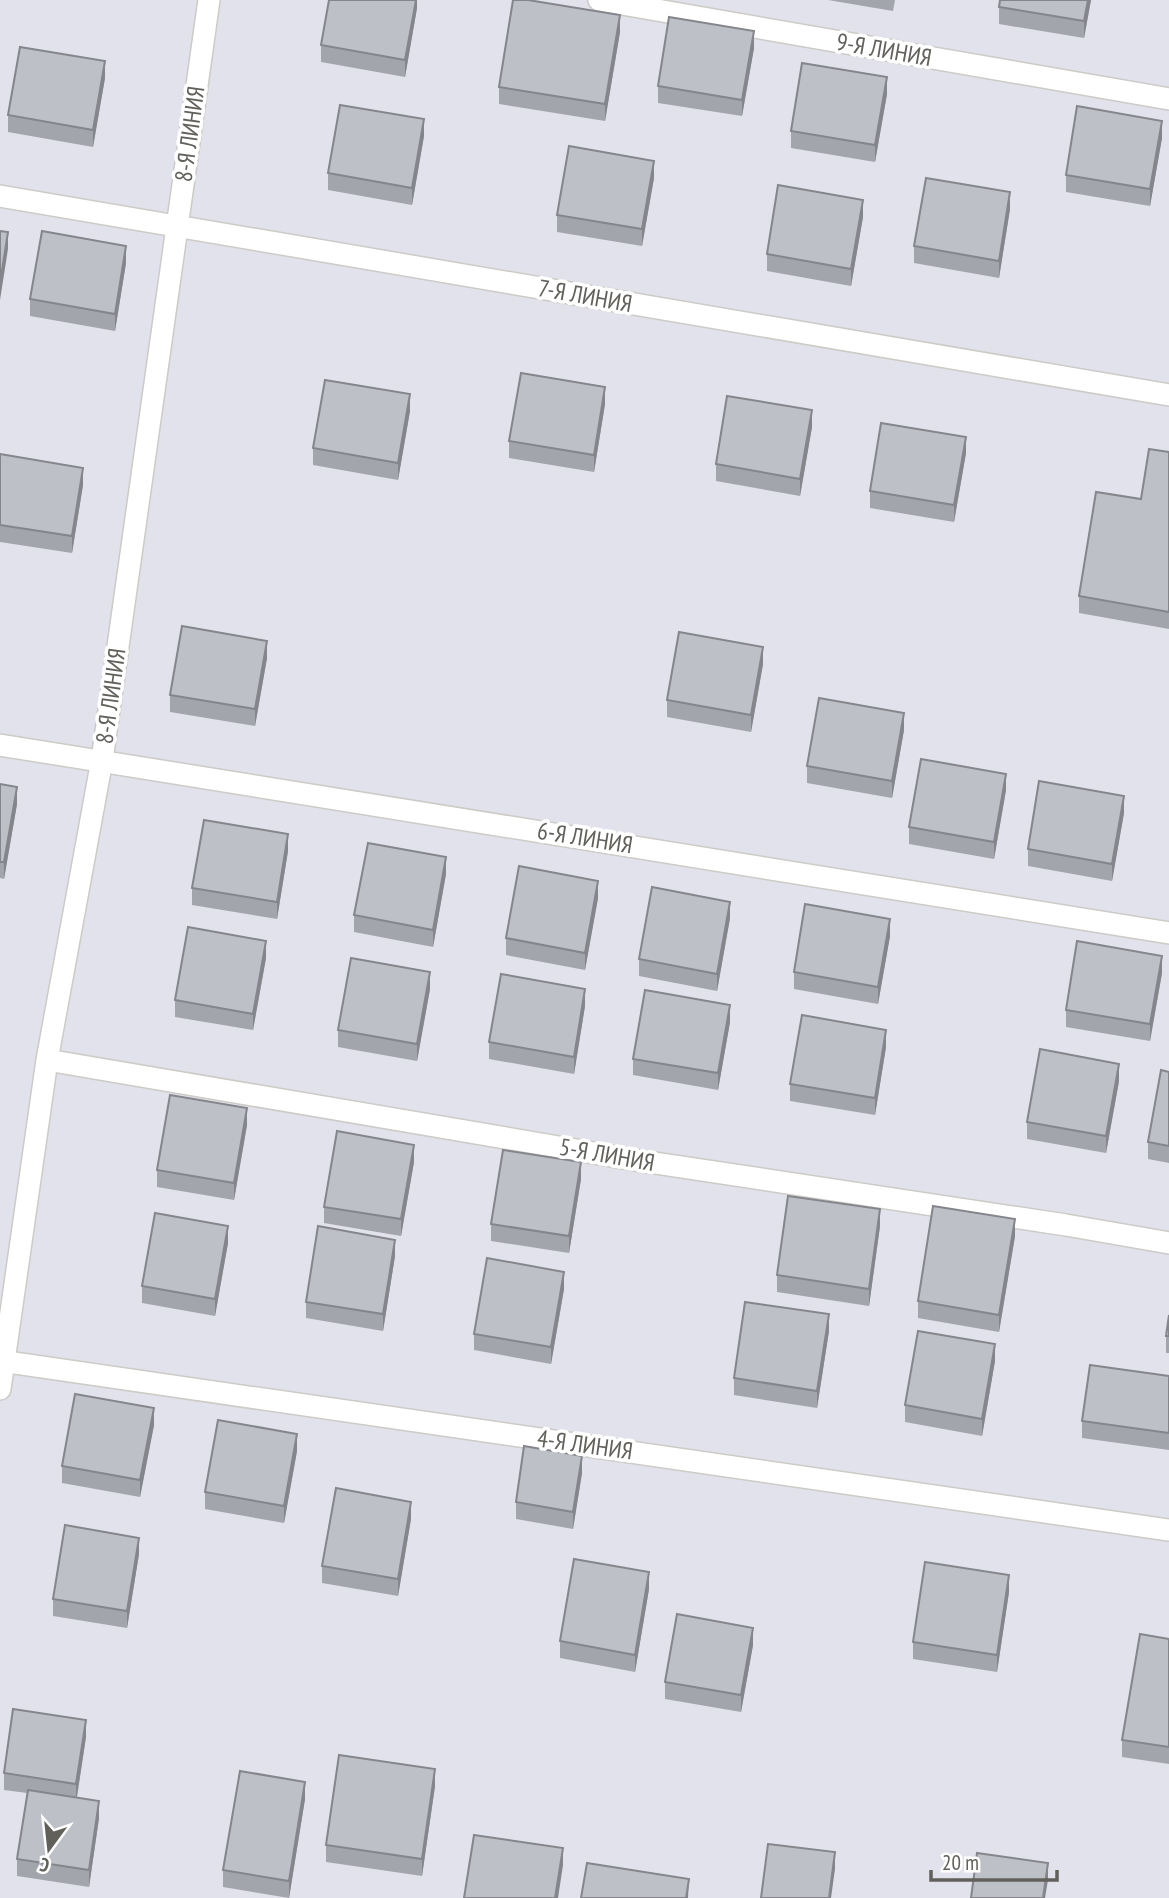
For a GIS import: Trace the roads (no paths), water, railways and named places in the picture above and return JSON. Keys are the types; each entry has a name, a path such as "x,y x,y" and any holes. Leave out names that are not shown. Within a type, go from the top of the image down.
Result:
{"street":[{"name":"8-Я ЛИНИЯ","path":"0,1390 47,1060 102,760 209,0"},
{"name":"9-Я ЛИНИЯ","path":"599,0 1169,99"},
{"name":"7-Я ЛИНИЯ","path":"0,196 1169,395"},
{"name":"6-Я ЛИНИЯ","path":"0,745 1169,933"},
{"name":"5-Я ЛИНИЯ","path":"47,1060 635,1160 1169,1243"},
{"name":"4-Я ЛИНИЯ","path":"3,1362 1169,1530"}]}
